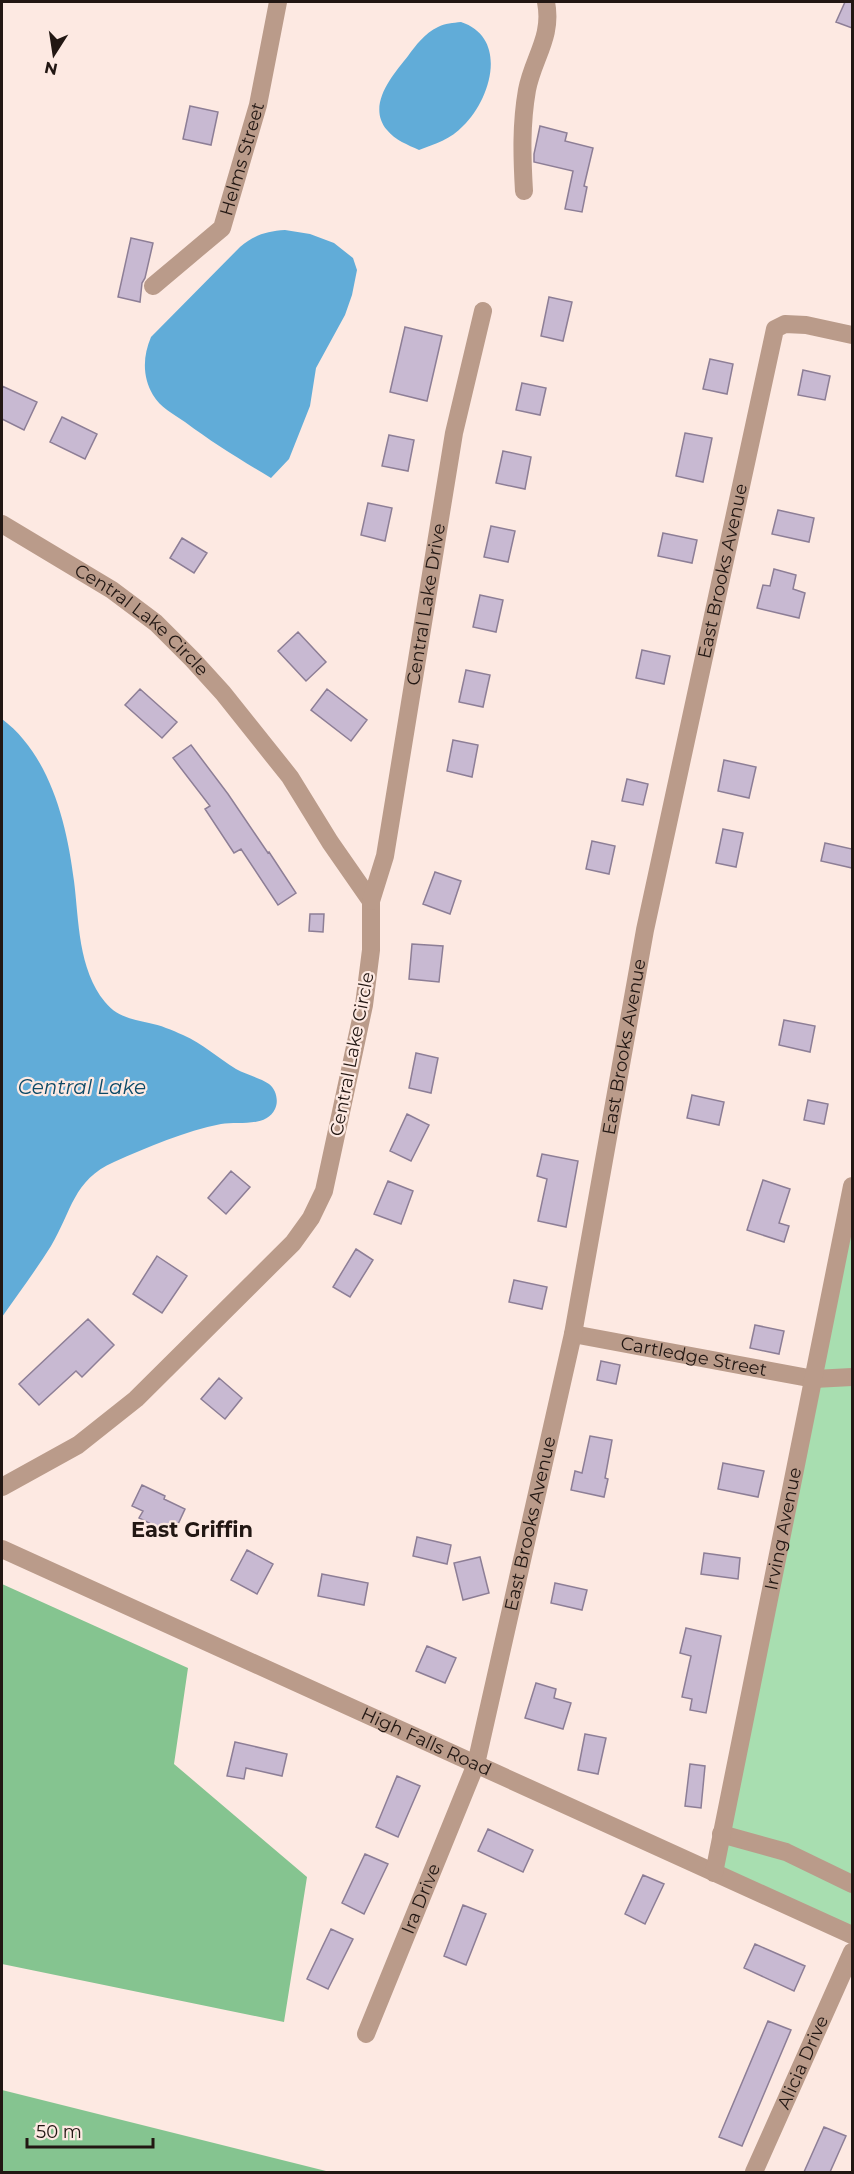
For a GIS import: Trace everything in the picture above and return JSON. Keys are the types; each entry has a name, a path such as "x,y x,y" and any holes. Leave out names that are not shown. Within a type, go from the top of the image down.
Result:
{"street":[{"name":"Helms Street","path":"153,286 222,228 258,105 278,2"},
{"path":"524,191 521,138 527,88 545,41 549,17 546,2"},
{"name":"Central Lake Drive","path":"371,901 385,856 454,433 483,310"},
{"name":"East Brooks Avenue","path":"476,1764 573,1334 645,930 775,329 785,324 806,325 852,335"},
{"name":"Central Lake Circle","path":"2,524 112,590 156,622 223,693 291,777 330,842 371,901 371,950 364,1005 324,1191 311,1218 293,1243 136,1399 78,1445 2,1487"},
{"name":"Irving Avenue","path":"714,1873 814,1379 849,1221 852,1186"},
{"name":"Cartledge Street","path":"573,1334 814,1379 852,1377"},
{"name":"High Falls Road","path":"2,1549 852,1935"},
{"name":"Ira Drive","path":"366,2034 476,1764"},
{"path":"721,1834 786,1852 852,1884"},
{"name":"Alicia Drive","path":"754,2172 852,1952"}],"green space":[{"path":"852,1186 852,1928 718,1868"},
{"path":"2,1584 188,1668 174,1764 307,1877 284,2022 2,1964"},
{"path":"2,2090 330,2172 2,2172"}],"water":[{"path":"461,22 476,30 486,41 490,55 487,85 473,114 458,131 443,141 419,150 390,134 381,120 380,101 395,72 425,36 441,26"},
{"path":"285,230 310,234 334,243 353,258 357,270 345,315 316,368 310,406 289,459 271,478 159,403 149,388 145,373 145,359 151,337 240,247 261,234"},
{"name":"Central Lake","path":"2,719 33,751 53,792 67,837 81,944 89,975 105,1002 125,1017 175,1031 236,1069 269,1084 276,1095 277,1102 271,1115 265,1119 221,1124 194,1131 153,1145 100,1169 82,1187 51,1246 2,1317"}],"building":[{"path":"845,2 852,2 852,28 836,22"},
{"path":"190,106 218,112 211,145 183,139"},
{"path":"540,126 567,133 565,141 593,148 584,186 587,187 582,212 565,209 573,171 534,162"},
{"path":"131,238 153,243 142,283 140,302 118,297"},
{"path":"549,297 572,302 563,341 541,336"},
{"path":"405,327 442,336 427,401 390,392"},
{"path":"710,359 733,364 727,394 703,389"},
{"path":"803,370 830,376 825,400 798,395"},
{"path":"522,383 546,388 540,415 516,410"},
{"path":"2,386 37,402 24,430 2,419"},
{"path":"62,417 97,434 85,459 50,442"},
{"path":"685,433 712,438 703,482 676,476"},
{"path":"389,435 414,440 408,471 382,466"},
{"path":"503,451 531,457 525,489 496,483"},
{"path":"368,503 392,508 385,541 361,535"},
{"path":"778,510 814,518 809,542 772,534"},
{"path":"491,526 515,531 508,562 484,557"},
{"path":"663,533 697,540 692,563 658,556"},
{"path":"182,538 207,553 194,573 170,558"},
{"path":"774,569 796,575 793,589 805,593 799,618 757,608 763,585 770,586"},
{"path":"480,595 503,600 496,632 473,627"},
{"path":"298,632 326,662 306,681 278,651"},
{"path":"642,650 670,656 664,684 636,678"},
{"path":"466,670 490,675 483,707 459,702"},
{"path":"140,689 177,722 162,738 125,705"},
{"path":"327,689 367,720 351,741 311,710"},
{"path":"453,740 478,745 472,777 447,771"},
{"path":"191,745 228,794 296,893 278,905 241,849 234,853 205,809 210,806 173,758"},
{"path":"724,760 756,767 749,798 718,791"},
{"path":"627,779 648,784 643,805 622,801"},
{"path":"723,829 743,833 736,867 716,863"},
{"path":"592,841 615,846 609,874 586,869"},
{"path":"825,843 852,849 852,868 821,861"},
{"path":"435,872 461,881 450,914 423,904"},
{"path":"310,914 324,914 323,932 309,931"},
{"path":"412,944 443,946 439,982 409,979"},
{"path":"784,1020 815,1026 810,1052 779,1045"},
{"path":"416,1053 438,1058 431,1093 409,1088"},
{"path":"692,1095 724,1102 719,1125 687,1118"},
{"path":"808,1100 828,1104 824,1124 804,1120"},
{"path":"407,1114 429,1125 411,1161 390,1151"},
{"path":"542,1154 578,1161 566,1227 538,1221 547,1179 537,1176"},
{"path":"231,1171 250,1187 226,1214 208,1198"},
{"path":"763,1180 790,1189 779,1223 789,1226 784,1242 747,1230"},
{"path":"388,1181 413,1191 401,1224 374,1214"},
{"path":"356,1249 373,1260 350,1297 333,1287"},
{"path":"157,1256 187,1276 162,1313 133,1294"},
{"path":"514,1280 547,1287 542,1309 509,1302"},
{"path":"88,1319 114,1345 82,1377 76,1371 39,1405 19,1384"},
{"path":"755,1325 784,1331 779,1354 750,1348"},
{"path":"601,1361 620,1365 616,1384 597,1380"},
{"path":"219,1378 242,1398 225,1419 201,1399"},
{"path":"590,1436 612,1440 604,1497 571,1490 575,1471 582,1473"},
{"path":"723,1463 764,1471 758,1497 718,1489"},
{"path":"142,1485 185,1509 173,1535 139,1518 143,1511 132,1506"},
{"path":"417,1537 451,1545 447,1564 413,1556"},
{"path":"247,1550 273,1564 257,1594 231,1580"},
{"path":"704,1553 740,1558 738,1579 701,1574"},
{"path":"480,1557 489,1593 463,1600 454,1563"},
{"path":"322,1574 368,1583 364,1605 318,1596"},
{"path":"555,1583 587,1590 582,1610 551,1603"},
{"path":"686,1628 721,1636 706,1713 690,1710 692,1699 682,1697 691,1656 680,1653"},
{"path":"427,1646 456,1658 445,1683 416,1671"},
{"path":"536,1683 556,1689 554,1698 571,1703 563,1729 525,1718"},
{"path":"585,1734 606,1738 598,1774 578,1770"},
{"path":"235,1742 287,1754 282,1776 246,1768 244,1779 227,1776"},
{"path":"690,1764 705,1766 701,1808 685,1806"},
{"path":"397,1776 420,1786 398,1837 376,1827"},
{"path":"488,1829 533,1850 523,1872 478,1851"},
{"path":"365,1854 388,1864 364,1914 342,1903"},
{"path":"643,1875 664,1884 645,1924 625,1914"},
{"path":"463,1905 486,1914 466,1965 444,1956"},
{"path":"331,1929 353,1939 328,1989 307,1979"},
{"path":"755,1944 805,1966 794,1991 744,1968"},
{"path":"768,2021 791,2030 742,2146 719,2137"},
{"path":"824,2127 846,2136 830,2172 804,2172"}],"district":[{"name":"East Griffin","path":"192,1530"}]}
